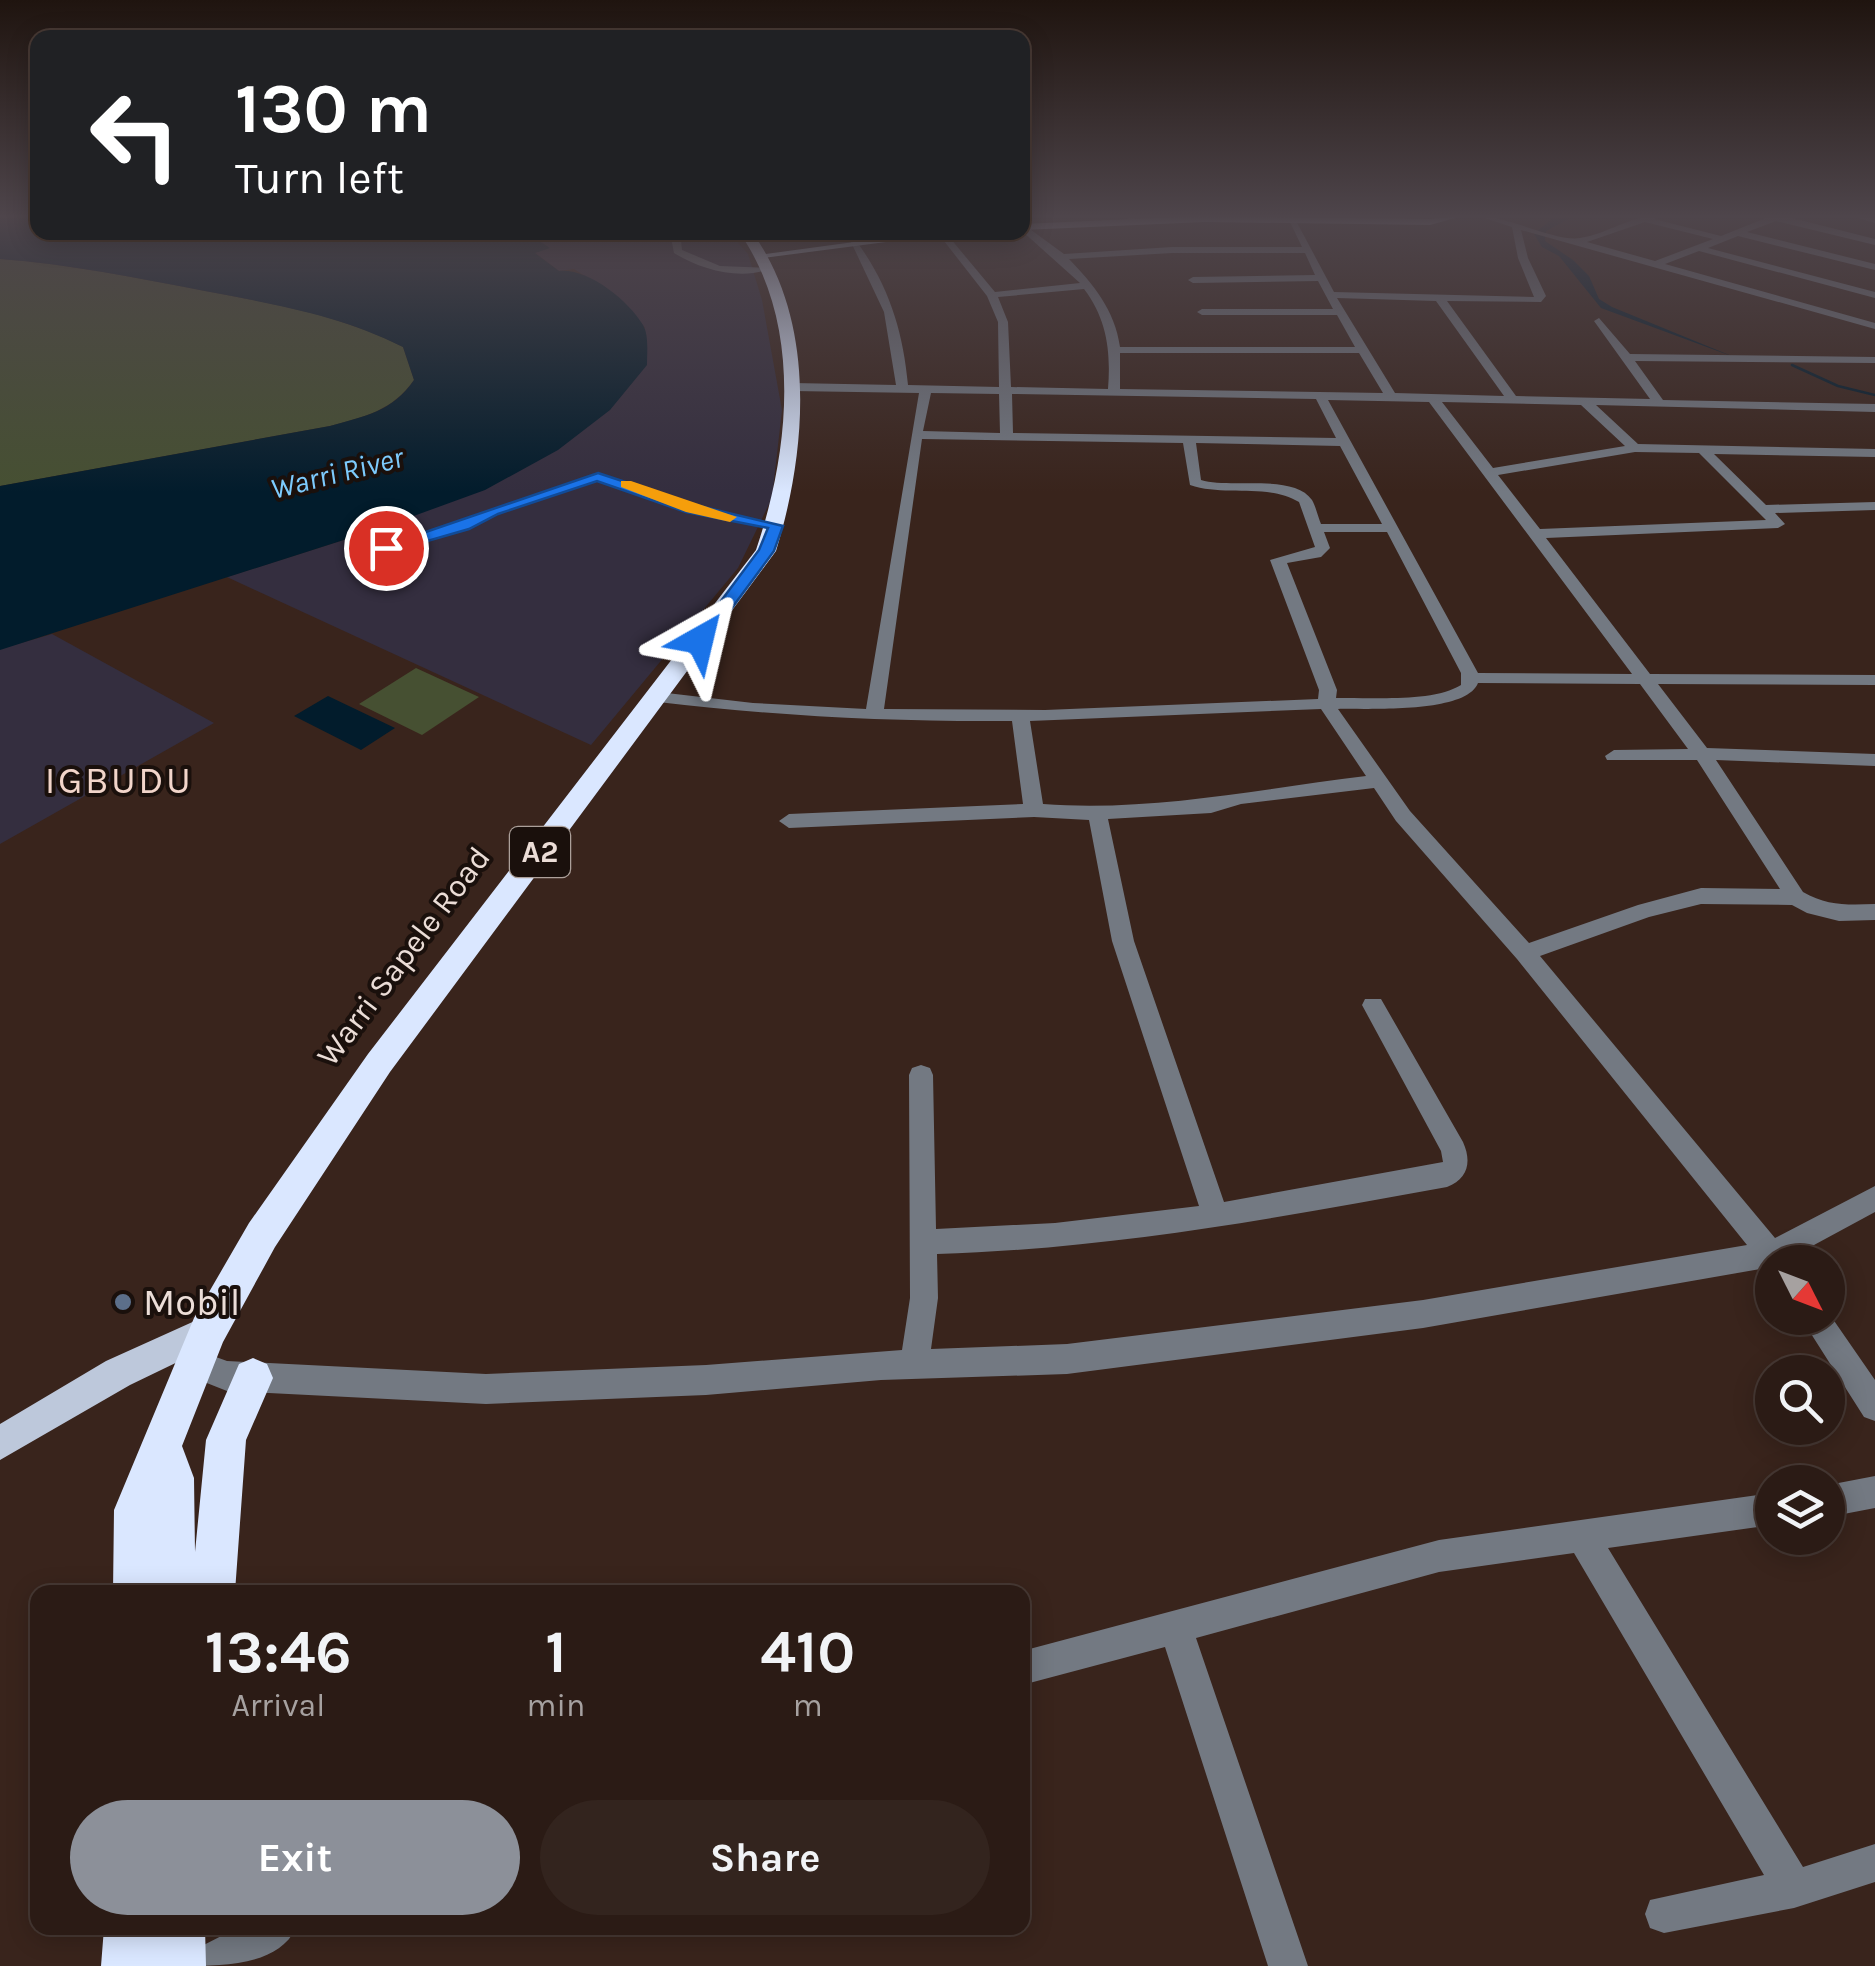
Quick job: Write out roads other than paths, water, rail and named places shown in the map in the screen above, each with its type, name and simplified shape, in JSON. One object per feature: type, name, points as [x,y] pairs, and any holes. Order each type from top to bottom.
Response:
[{"type":"highway","name":"Warri Sapele Road","points":[[135,1585],[136,1510],[208,1331],[262,1235],[380,1063],[766,551],[776,526],[793,387],[780,308]]},
{"type":"highway","points":[[214,1585],[226,1440],[253,1378]]},
{"type":"highway","points":[[161,1446],[174,1478],[174,1585]]},
{"type":"highway","points":[[128,1966],[130,1935]]},
{"type":"highway","points":[[179,1935],[179,1966]]},
{"type":"main road","points":[[0,1444],[118,1374],[208,1331]]},
{"type":"street","points":[[889,308],[899,345],[902,388]]},
{"type":"street","points":[[997,308],[1002,322],[1007,436]]},
{"type":"street","points":[[1099,308],[1119,360],[1114,391]]},
{"type":"street","points":[[1207,325],[1199,308],[1340,312]]},
{"type":"street","points":[[1337,308],[1391,397]]},
{"type":"street","points":[[1446,308],[1513,400]]},
{"type":"street","points":[[1809,308],[1875,326]]},
{"type":"street","points":[[1599,321],[1659,403]]},
{"type":"street","points":[[1116,350],[1215,344],[1362,350]]},
{"type":"street","points":[[1627,357],[1875,360]]},
{"type":"street","points":[[793,387],[1875,408]]},
{"type":"street","points":[[874,714],[926,388]]},
{"type":"street","points":[[658,697],[764,711],[874,714],[1326,704],[1455,696],[1469,687],[1470,678],[1456,642],[1388,528],[1320,396]]},
{"type":"street","points":[[1433,398],[1701,753],[1796,897],[1814,908],[1839,913],[1875,912]]},
{"type":"street","points":[[1584,401],[1636,448]]},
{"type":"street","points":[[916,435],[1343,442]]},
{"type":"street","points":[[1190,439],[1195,482],[1213,487],[1289,491],[1305,500],[1323,548],[1316,554],[1278,560],[1328,690],[1326,704],[1403,816],[1524,953],[1764,1245]]},
{"type":"street","points":[[1487,473],[1636,448],[1875,453]]},
{"type":"street","points":[[1534,534],[1778,524],[1701,448]]},
{"type":"street","points":[[386,548],[464,526],[492,511],[598,477],[692,509],[776,526]]},
{"type":"street","points":[[1762,509],[1875,506]]},
{"type":"street","points":[[1316,528],[1388,528]]},
{"type":"street","points":[[1470,678],[1875,680]]},
{"type":"street","points":[[1020,713],[1034,810]]},
{"type":"street","points":[[1614,756],[1701,753],[1875,760]]},
{"type":"street","points":[[789,822],[1034,810],[1098,813],[1212,807],[1240,798],[1380,782]]},
{"type":"street","points":[[1098,813],[1122,941],[1216,1218]]},
{"type":"street","points":[[1524,953],[1645,910],[1701,896],[1796,897]]},
{"type":"street","points":[[922,1242],[998,1241],[1216,1218],[1447,1175],[1456,1166],[1454,1150],[1373,1005]]},
{"type":"street","points":[[914,1366],[924,1298],[921,1075]]},
{"type":"street","points":[[1797,1245],[1875,1198]]},
{"type":"street","points":[[194,1364],[227,1376],[486,1388],[1067,1359],[1423,1314],[1755,1261]]},
{"type":"street","points":[[1827,1335],[1875,1406]]},
{"type":"street","points":[[1845,1498],[1875,1492]]},
{"type":"street","points":[[1030,1666],[1439,1556],[1755,1511]]},
{"type":"street","points":[[1581,1534],[1794,1889]]},
{"type":"street","points":[[1176,1629],[1288,1966]]},
{"type":"street","points":[[1664,1914],[1794,1889],[1875,1863]]},
{"type":"street","points":[[204,1966],[263,1935]]},
{"type":"water","name":"Warri River","points":[[287,308],[630,308],[645,329],[647,365],[610,410],[558,450],[485,490],[378,529],[0,650],[0,486],[330,426],[387,406],[414,380],[403,347]]},
{"type":"water","points":[[1601,308],[1614,308],[1734,357]]},
{"type":"water","points":[[328,696],[395,728],[361,750],[294,716]]},
{"type":"waterway","points":[[1792,365],[1838,386],[1875,395]]},
{"type":"place","name":"Mobil","points":[[123,1302]]},
{"type":"district","name":"IGBUDU","points":[[119,780]]}]
